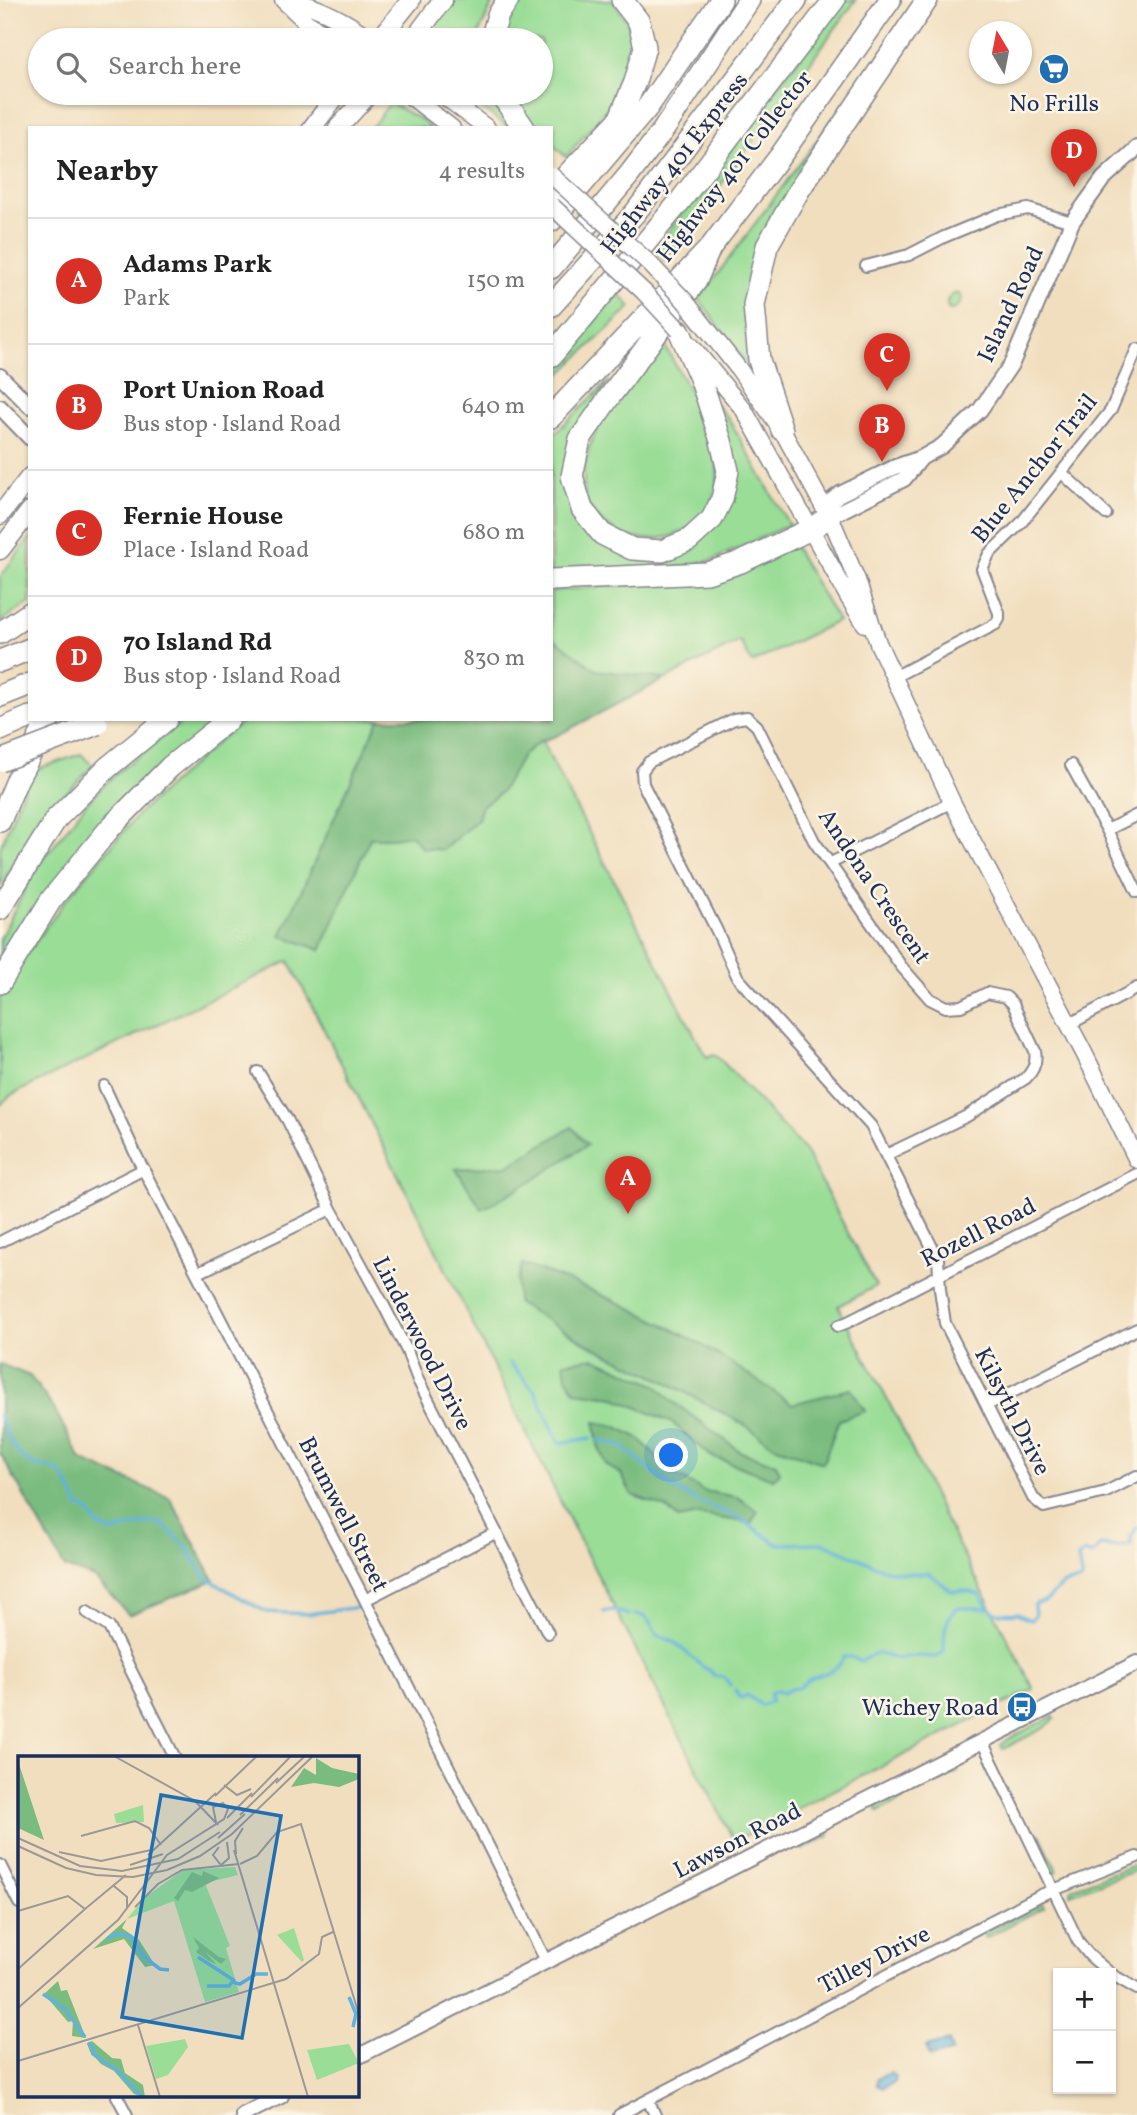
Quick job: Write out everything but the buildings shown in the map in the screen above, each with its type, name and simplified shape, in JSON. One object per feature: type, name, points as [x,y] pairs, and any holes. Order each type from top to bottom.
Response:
[{"type":"highway","points":[[494,28],[498,15],[508,0]]},
{"type":"highway","points":[[553,190],[619,121],[635,82],[645,47],[639,22],[622,0]]},
{"type":"highway","points":[[553,220],[646,108],[721,0]]},
{"type":"highway","points":[[553,266],[664,129],[749,0]]},
{"type":"highway","name":"Highway 401 Express","points":[[553,304],[635,213],[796,0]]},
{"type":"highway","name":"Highway 401 Express","points":[[553,354],[681,200],[834,0]]},
{"type":"highway","name":"Highway 401 Collector","points":[[553,415],[710,248],[781,155],[890,0]]},
{"type":"highway","points":[[782,430],[760,360],[754,304],[767,246],[799,190],[928,0]]},
{"type":"highway","points":[[508,105],[522,126]]},
{"type":"highway","points":[[679,331],[716,421],[728,471],[722,499],[712,519],[689,540],[662,551],[632,549],[602,534],[582,509],[572,476],[580,439],[696,281],[710,248]]},
{"type":"highway","points":[[553,580],[706,573],[741,562],[811,529],[830,517]]},
{"type":"highway","points":[[0,633],[28,614]]},
{"type":"highway","points":[[0,661],[28,650]]},
{"type":"highway","points":[[0,730],[28,719]]},
{"type":"highway","points":[[0,821],[17,780],[48,721]]},
{"type":"highway","points":[[0,909],[56,819],[107,768],[165,721]]},
{"type":"highway","points":[[0,983],[51,900],[110,828],[170,767],[227,721]]},
{"type":"highway","points":[[0,761],[103,722]]},
{"type":"main road","points":[[283,0],[316,28]]},
{"type":"main road","points":[[292,0],[316,7],[354,28]]},
{"type":"main road","points":[[389,28],[411,0]]},
{"type":"main road","points":[[422,28],[443,0]]},
{"type":"main road","points":[[313,126],[329,105]]},
{"type":"main road","points":[[340,126],[359,105]]},
{"type":"main road","points":[[422,105],[449,126]]},
{"type":"main road","points":[[456,105],[484,126]]},
{"type":"main road","points":[[553,177],[649,263],[685,301],[782,430],[830,517],[857,580],[878,643],[952,802],[1137,1160]]},
{"type":"main road","points":[[553,207],[644,292],[744,410],[850,600],[878,643]]},
{"type":"main road","points":[[0,515],[28,480]]},
{"type":"main road","points":[[0,550],[28,514]]},
{"type":"street","name":"Island Road","points":[[830,517],[904,479],[921,458],[942,446],[980,410],[1012,363],[1072,222],[1103,179],[1137,148]]},
{"type":"street","name":"Island Road","points":[[866,266],[909,255],[997,215],[1028,209],[1072,222]]},
{"type":"street","name":"Blue Anchor Trail","points":[[894,677],[996,624],[999,612],[982,569],[989,554],[1021,523],[1111,410],[1137,349]]},
{"type":"street","points":[[0,376],[28,403]]},
{"type":"street","points":[[0,407],[28,436]]},
{"type":"street","points":[[1062,473],[1107,514]]},
{"type":"street","name":"Andona Crescent","points":[[887,1155],[967,1116],[1026,1077],[1032,1072],[1035,1051],[1013,1004],[1006,997],[987,993],[961,1006],[946,1007],[930,999],[901,966],[814,841],[757,726],[747,717],[734,719],[649,762],[642,771],[643,784],[718,931],[738,978],[868,1121],[938,1259],[940,1274]]},
{"type":"street","points":[[1071,765],[1137,892]]},
{"type":"street","points":[[831,863],[952,802]]},
{"type":"street","points":[[1107,830],[1137,815]]},
{"type":"street","points":[[1068,1025],[1137,988]]},
{"type":"street","name":"Linderwood Drive","points":[[258,1072],[288,1121],[331,1209],[407,1351],[418,1380],[548,1633]]},
{"type":"street","name":"Brumwell Street","points":[[104,1086],[144,1170],[365,1600],[546,1961]]},
{"type":"street","points":[[0,1242],[144,1170]]},
{"type":"street","name":"Rozell Road","points":[[838,1326],[1137,1174]]},
{"type":"street","points":[[198,1273],[331,1209]]},
{"type":"street","name":"Kilsyth Drive","points":[[940,1274],[945,1323],[1034,1497],[1044,1507],[1106,1492],[1137,1476]]},
{"type":"street","points":[[987,1405],[1137,1329]]},
{"type":"street","points":[[365,1600],[495,1533]]},
{"type":"street","points":[[86,1612],[109,1627],[174,1756]]},
{"type":"street","name":"Lawson Road","points":[[359,2056],[1137,1663]]},
{"type":"street","points":[[982,1741],[1078,1941],[1103,1968]]},
{"type":"street","name":"Tilley Drive","points":[[619,2115],[1052,1890],[1137,1857]]},
{"type":"street","points":[[0,1865],[18,1901]]},
{"type":"street","points":[[1116,1977],[1137,1989]]},
{"type":"street","points":[[118,2098],[127,2115]]},
{"type":"street","points":[[243,2115],[277,2098]]},
{"type":"street","points":[[648,2100],[655,2115]]},
{"type":"green space","points":[[452,0],[494,0],[481,28],[430,28]]},
{"type":"green space","points":[[519,0],[612,0],[628,23],[633,42],[625,78],[615,96],[566,157],[553,145],[553,126],[533,126],[517,105],[553,105],[553,28],[502,28],[514,3]]},
{"type":"green space","points":[[843,0],[856,0],[665,261],[655,249]]},
{"type":"green space","points":[[882,53],[798,179],[747,307],[750,368],[699,299]]},
{"type":"green space","points":[[388,105],[394,105],[429,126],[373,126]]},
{"type":"green space","points":[[477,105],[501,105],[514,123],[507,126]]},
{"type":"green space","points":[[618,293],[631,307],[553,381],[553,369]]},
{"type":"green space","points":[[958,293],[962,298],[960,303],[949,310],[948,299]]},
{"type":"green space","points":[[665,346],[699,408],[703,408],[715,454],[717,482],[712,502],[701,518],[686,530],[668,537],[648,539],[628,536],[610,528],[595,514],[585,499],[585,466],[598,428],[610,408],[637,373]]},
{"type":"green space","points":[[609,381],[584,420],[573,505],[663,558],[721,520],[717,405],[730,421],[789,525],[713,560],[679,567],[553,574],[553,435]]},
{"type":"green space","points":[[28,541],[28,604],[0,622],[0,577]]},
{"type":"green space","points":[[794,546],[838,621],[752,663],[740,641],[542,742],[703,1051],[707,1057],[714,1054],[722,1061],[805,1151],[876,1286],[838,1306],[899,1422],[941,1512],[1034,1689],[734,1841],[289,961],[9,1096],[0,1106],[0,995],[7,981],[64,902],[140,812],[223,737],[244,721],[553,721],[553,591],[648,583]]},
{"type":"green space","points":[[553,638],[596,670],[665,679],[556,736],[540,741],[523,755],[501,792],[482,806],[478,819],[443,850],[422,848],[411,835],[370,838],[321,950],[281,936],[378,721],[553,721]]},
{"type":"green space","points":[[183,721],[214,721],[49,890],[0,960],[0,939],[33,873],[88,801],[119,771]]},
{"type":"green space","points":[[81,754],[93,766],[47,813],[0,885],[0,848],[31,771]]},
{"type":"green space","points":[[572,1127],[587,1145],[482,1209],[456,1169],[507,1166]]},
{"type":"green space","points":[[522,1264],[639,1312],[718,1355],[792,1404],[851,1389],[865,1411],[839,1420],[823,1463],[774,1446],[745,1425],[668,1383],[595,1348],[517,1303],[517,1283]]},
{"type":"green space","points":[[595,1358],[656,1385],[672,1401],[741,1452],[776,1464],[780,1473],[773,1479],[711,1456],[671,1422],[613,1397],[576,1392],[566,1377],[564,1362]]},
{"type":"green space","points":[[0,1364],[30,1376],[55,1410],[81,1460],[170,1498],[214,1580],[129,1615],[95,1578],[65,1568],[0,1453]]},
{"type":"green space","points":[[595,1422],[615,1426],[639,1438],[670,1472],[704,1491],[737,1497],[758,1511],[751,1523],[700,1515],[678,1519],[667,1508],[632,1495],[621,1474],[606,1465],[598,1445]]},
{"type":"green space","points":[[1053,1716],[1055,1719],[1044,1728],[1003,1749],[1001,1745],[1010,1738]]},
{"type":"green space","points":[[953,1767],[959,1772],[952,1775],[951,1773],[951,1776],[933,1785],[930,1778]]},
{"type":"green space","points":[[900,1793],[903,1799],[878,1812],[875,1805]]},
{"type":"green space","points":[[827,1831],[829,1836],[802,1850],[799,1844]]},
{"type":"green space","points":[[1040,1834],[1057,1871],[1053,1873],[1035,1836]]},
{"type":"green space","points":[[1137,1864],[1137,1870],[1070,1894],[1075,1887]]},
{"type":"green space","points":[[1042,1903],[1044,1907],[985,1938],[983,1934]]},
{"type":"water","points":[[949,2041],[952,2052],[929,2057],[926,2047]]},
{"type":"water","points":[[890,2073],[896,2077],[895,2082],[883,2088],[877,2085],[877,2079]]},
{"type":"waterway","points":[[510,1363],[535,1391],[559,1443],[591,1438]]},
{"type":"waterway","points":[[0,1416],[17,1451],[35,1465],[57,1470],[79,1507],[86,1509],[99,1526],[111,1532],[151,1522],[162,1524],[185,1545],[206,1578],[266,1612],[308,1614],[359,1607]]},
{"type":"waterway","points":[[599,1440],[620,1445],[670,1486],[695,1500],[740,1518],[777,1544],[824,1543],[883,1569],[902,1573],[928,1573],[952,1591],[979,1594],[995,1612],[1018,1613],[1032,1620],[1036,1603],[1050,1598],[1064,1584],[1082,1580],[1078,1558],[1085,1552],[1092,1555],[1101,1545],[1131,1545],[1131,1536],[1137,1527]]},
{"type":"waterway","points":[[735,1690],[739,1697],[747,1695],[761,1705],[772,1701],[771,1693],[783,1693],[798,1688],[813,1677],[832,1670],[844,1657],[861,1661],[876,1653],[897,1659],[912,1656],[937,1657],[944,1651],[947,1623],[956,1608],[988,1608]]},
{"type":"waterway","points":[[604,1612],[613,1610],[629,1615]]},
{"type":"waterway","points":[[635,1615],[646,1618],[657,1635],[673,1641],[713,1673],[713,1676],[724,1677],[730,1685]]},
{"type":"place","name":"No Frills","points":[[1054,69]]},
{"type":"place","name":"70 Island Rd","points":[[1074,187]]},
{"type":"place","name":"Fernie House","points":[[887,391]]},
{"type":"place","name":"Port Union Road","points":[[882,462]]},
{"type":"place","name":"Adams Park","points":[[628,1214]]},
{"type":"place","name":"Wichey Road","points":[[1022,1707]]}]
